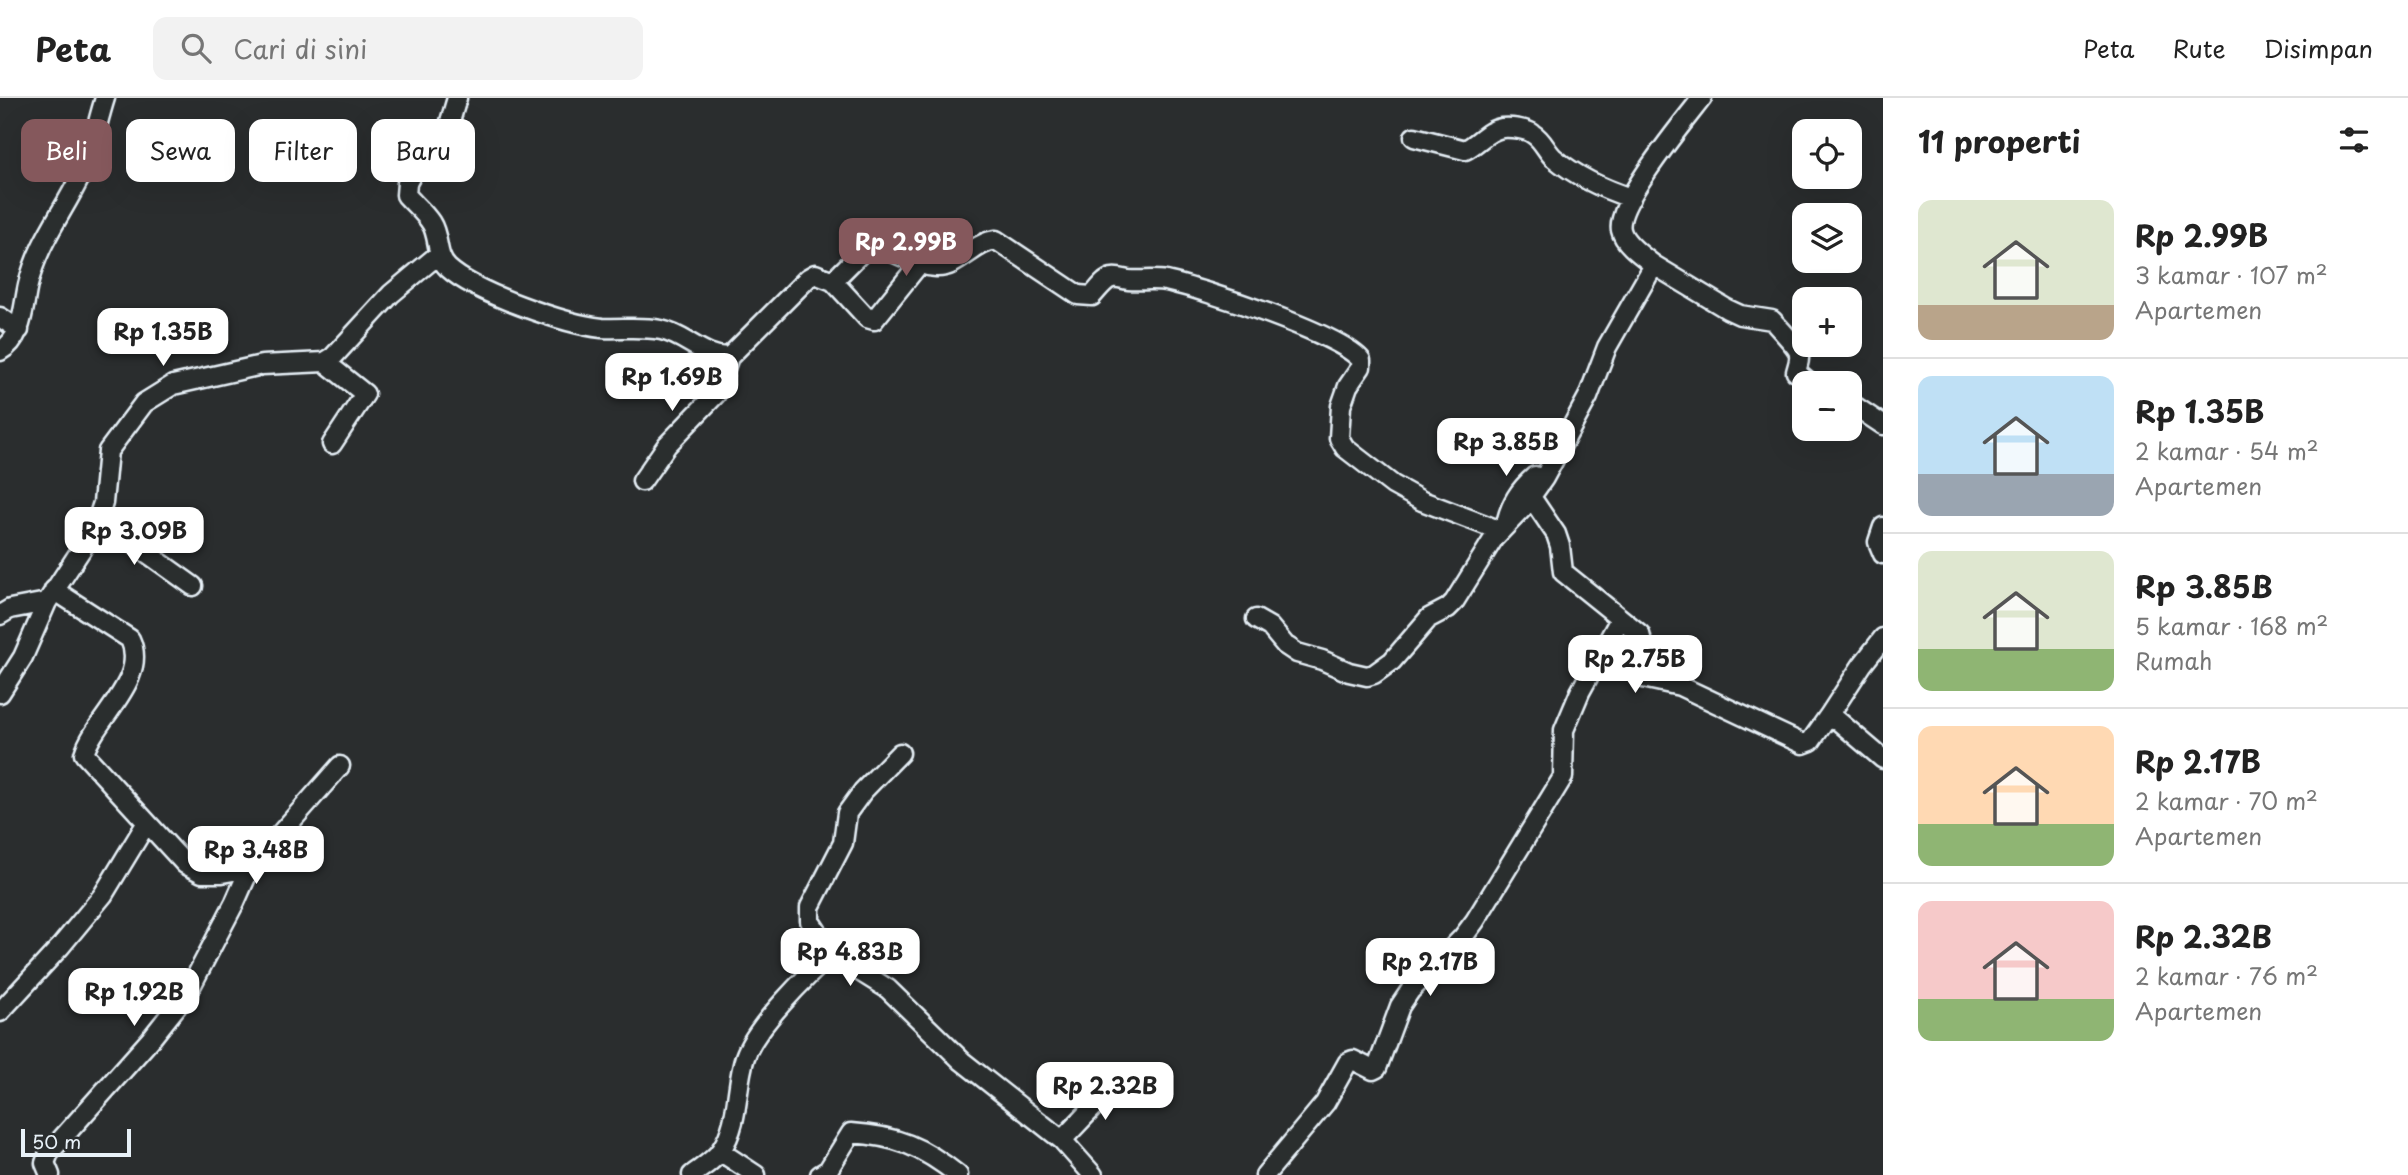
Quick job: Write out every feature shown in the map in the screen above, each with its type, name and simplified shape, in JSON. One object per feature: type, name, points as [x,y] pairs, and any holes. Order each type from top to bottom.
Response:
[{"type":"street","points":[[0,351],[7,348],[19,330],[32,268],[45,237],[82,174],[105,98]]},
{"type":"street","points":[[457,98],[441,152],[414,170],[406,190],[406,195],[431,223],[439,254],[447,267],[485,292],[565,320],[602,328],[637,326],[664,330],[709,355],[729,357]]},
{"type":"street","points":[[1702,98],[1665,145],[1631,198],[1621,230],[1637,251],[1654,265],[1727,309],[1740,315],[1772,320],[1779,331],[1797,346],[1800,354],[1796,371]]},
{"type":"street","points":[[1415,137],[1465,150],[1473,147],[1489,132],[1503,128],[1531,132],[1542,141],[1552,157],[1600,188],[1631,198]]},
{"type":"street","points":[[833,281],[867,247],[884,249],[920,263],[939,267],[950,264],[985,242],[996,240],[1078,295],[1092,296],[1110,278],[1115,277],[1162,280],[1185,285],[1254,309],[1332,340],[1361,360],[1361,367],[1348,386],[1341,406],[1339,438],[1345,448],[1393,485],[1422,501],[1503,529]]},
{"type":"street","points":[[0,693],[23,657],[50,596],[94,530],[103,503],[108,451],[144,402],[173,385],[262,365],[325,362],[333,357],[391,294],[439,254]]},
{"type":"street","points":[[642,481],[667,445],[716,394],[729,357],[808,278],[815,274],[833,281],[867,318],[874,320],[920,263]]},
{"type":"street","points":[[1256,619],[1270,627],[1285,645],[1297,653],[1322,660],[1349,673],[1367,676],[1392,661],[1429,618],[1454,602],[1494,538],[1531,497],[1556,458],[1588,397],[1607,347],[1654,265]]},
{"type":"street","points":[[0,317],[19,330]]},
{"type":"street","points":[[325,362],[365,394],[331,444]]},
{"type":"street","points":[[1862,411],[1883,425]]},
{"type":"street","points":[[1503,529],[1517,495],[1556,458]]},
{"type":"street","points":[[1531,497],[1556,534],[1560,545],[1562,570],[1640,635],[1631,668],[1643,678],[1680,686],[1803,744],[1811,741],[1883,638]]},
{"type":"street","points":[[98,518],[193,586]]},
{"type":"street","points":[[1883,527],[1878,542],[1883,554]]},
{"type":"street","points":[[0,615],[50,596],[130,639],[136,652],[134,671],[84,754],[146,824],[186,864],[202,873],[222,873],[250,867]]},
{"type":"street","points":[[1265,1175],[1325,1103],[1348,1062],[1353,1060],[1373,1070],[1377,1068],[1397,1012],[1410,991],[1463,937],[1488,904],[1518,849],[1563,777],[1564,730],[1580,692],[1620,619]]},
{"type":"street","points":[[1830,714],[1883,759]]},
{"type":"street","points":[[900,753],[863,791],[849,810],[844,843],[810,907],[810,920],[832,954],[888,989],[962,1061],[1062,1140],[1093,1175]]},
{"type":"street","points":[[50,1175],[45,1163],[49,1153],[150,1040],[188,992],[235,902],[250,867],[340,765]]},
{"type":"street","points":[[0,1012],[103,895],[146,824]]},
{"type":"street","points":[[692,1175],[721,1152],[734,1120],[739,1080],[746,1054],[756,1036],[808,974],[832,954]]},
{"type":"street","points":[[1062,1140],[1121,1077]]},
{"type":"street","points":[[820,1175],[828,1170],[851,1133],[868,1134],[914,1145],[934,1156],[958,1175]]},
{"type":"street","points":[[721,1152],[756,1175]]}]
